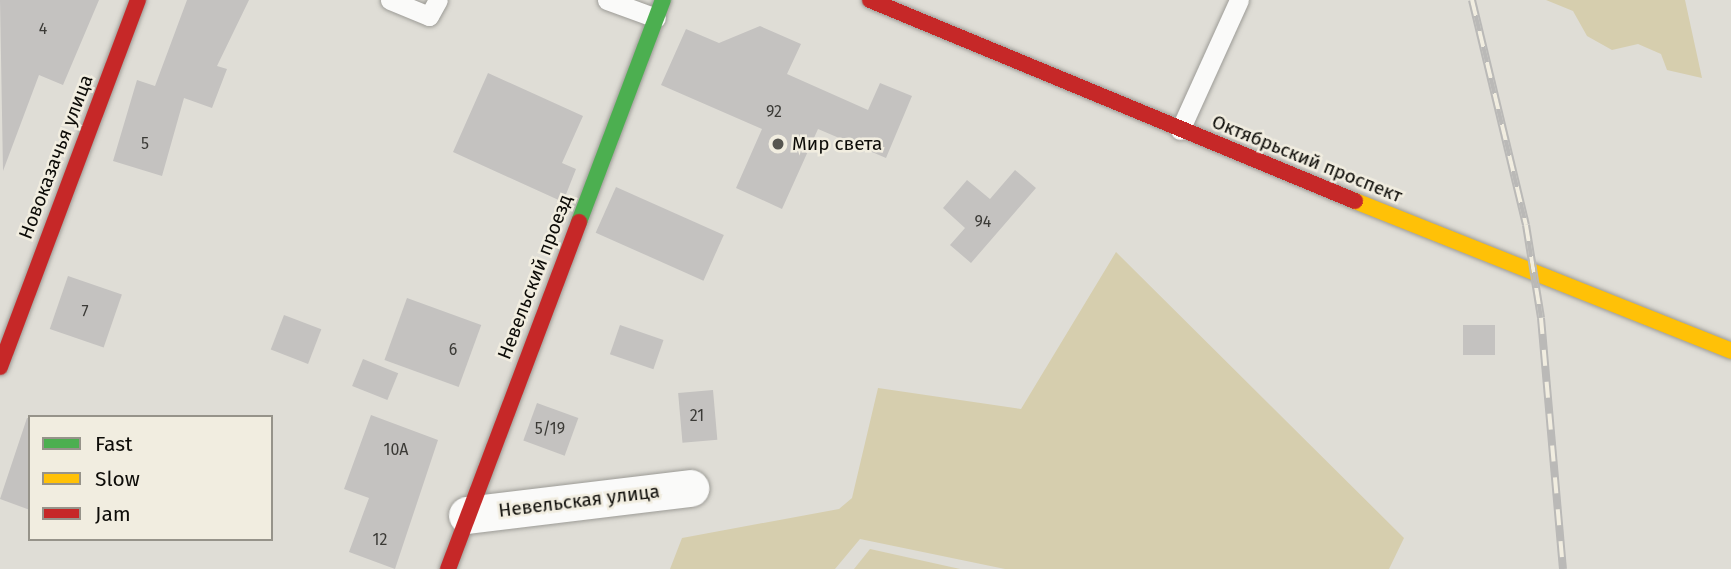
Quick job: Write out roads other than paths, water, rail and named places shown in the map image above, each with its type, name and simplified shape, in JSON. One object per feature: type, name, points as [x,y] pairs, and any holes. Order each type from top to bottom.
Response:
[{"type":"street","name":"Новоказачья улица","points":[[0,367],[138,0]]},
{"type":"street","name":"Октябрьский проспект","points":[[870,0],[1180,130],[1731,351]]},
{"type":"street","name":"Невельский проезд","points":[[448,569],[660,9]]},
{"type":"street","name":"Невельская улица","points":[[467,515],[690,488]]},
{"type":"lane","points":[[390,0],[429,16],[438,0]]},
{"type":"lane","points":[[607,0],[660,9]]},
{"type":"lane","points":[[1180,130],[1239,0]]},
{"type":"railway","points":[[1472,0],[1526,225],[1541,318],[1563,569]]},
{"type":"place","name":"Мир света","points":[[778,144]]}]
